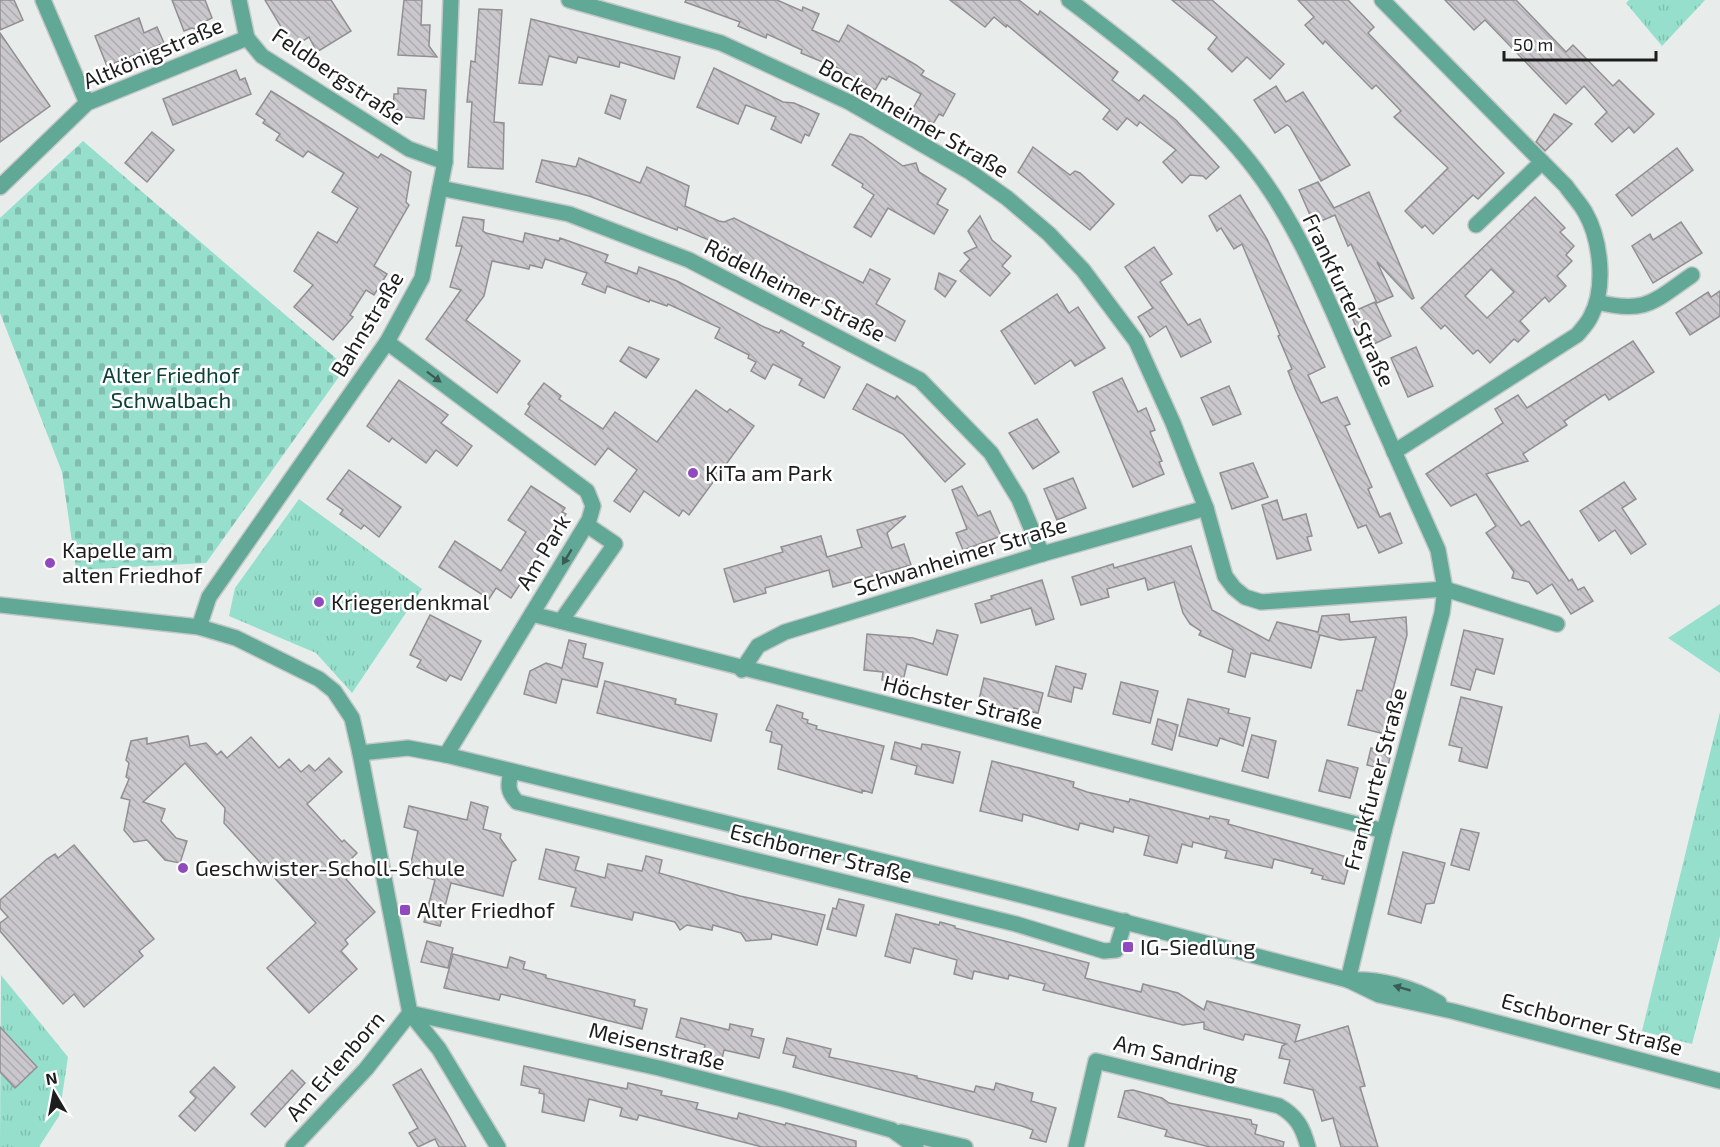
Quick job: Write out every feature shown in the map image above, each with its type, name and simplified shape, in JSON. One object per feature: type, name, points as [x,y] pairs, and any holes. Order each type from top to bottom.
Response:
[{"type":"street","points":[[43,0],[87,103]]},
{"type":"street","name":"Feldbergstraße","points":[[239,0],[247,38],[262,56],[409,149],[444,162]]},
{"type":"street","name":"Bahnstraße","points":[[199,627],[209,597],[387,342],[422,278],[441,188],[444,162],[451,0]]},
{"type":"street","name":"Bockenheimer Straße","points":[[569,0],[720,43],[849,102],[970,172],[1049,234],[1083,270],[1136,341],[1173,423],[1206,508],[1225,576],[1245,597],[1261,602],[1444,589]]},
{"type":"street","name":"Frankfurter Straße","points":[[1069,0],[1158,68],[1204,110],[1249,161],[1281,208],[1318,277],[1438,550],[1444,589],[1442,613],[1384,831],[1348,980]]},
{"type":"street","points":[[1382,0],[1542,162],[1579,204],[1593,229],[1598,254],[1597,302],[1591,318],[1577,335],[1394,452]]},
{"type":"street","name":"Altkönigstraße","points":[[0,187],[87,103],[247,38]]},
{"type":"street","points":[[1476,225],[1542,162]]},
{"type":"street","name":"Rödelheimer Straße","points":[[441,188],[569,214],[689,260],[920,380],[991,453],[1019,499],[1042,554]]},
{"type":"street","points":[[1597,302],[1634,308],[1648,305],[1692,275]]},
{"type":"street","name":"Am Park","points":[[387,342],[587,491],[593,506],[587,525],[446,755]]},
{"type":"street","name":"Schwanheimer Straße","points":[[742,670],[758,646],[785,632],[1042,554],[1206,508]]},
{"type":"street","points":[[561,621],[615,544],[587,525]]},
{"type":"street","points":[[1444,589],[1557,624]]},
{"type":"street","points":[[0,605],[199,627],[236,638],[319,679],[334,691],[352,718],[410,1013],[439,1049],[498,1147]]},
{"type":"street","name":"Höchster Straße","points":[[532,614],[742,670],[1384,831]]},
{"type":"street","name":"Eschborner Straße","points":[[360,753],[408,748],[446,755],[1125,921],[1348,980],[1379,995],[1452,1011],[1720,1081]]},
{"type":"street","name":"Eschborner Straße","points":[[511,772],[508,786],[510,794],[517,802],[1016,924],[1104,951],[1116,950],[1125,921]]},
{"type":"street","name":"Meisenstraße","points":[[410,1013],[659,1068],[964,1147]]},
{"type":"street","name":"Am Erlenborn","points":[[294,1147],[366,1069],[410,1013]]},
{"type":"street","name":"Am Sandring","points":[[1076,1147],[1096,1061],[1279,1106],[1291,1113],[1300,1124],[1308,1147]]},
{"type":"street","name":"Meisenstraße","points":[[892,1130],[916,1147]]},
{"type":"green space","points":[[1629,0],[1705,0],[1662,46],[1626,3]]},
{"type":"green space","name":"Alter Friedhof Schwalbach","points":[[83,141],[346,367],[206,563],[76,570],[62,472],[0,313],[0,218]]},
{"type":"green space","points":[[299,499],[422,589],[352,693],[316,653],[229,616],[235,588]]},
{"type":"green space","points":[[1720,604],[1720,673],[1668,638]]},
{"type":"green space","points":[[1720,712],[1720,936],[1692,1044],[1642,1031]]},
{"type":"green space","points":[[1,975],[68,1057],[59,1116],[39,1147],[0,1147]]},
{"type":"building","points":[[0,0],[14,0],[23,20],[0,30]]},
{"type":"building","points":[[172,0],[205,0],[212,18],[206,21],[202,31],[192,28],[184,31]]},
{"type":"building","points":[[265,0],[331,0],[351,31],[317,52],[309,37],[293,47]]},
{"type":"building","points":[[404,0],[422,0],[421,25],[430,25],[429,46],[437,57],[398,55]]},
{"type":"building","points":[[686,0],[777,0],[802,11],[803,7],[819,14],[812,30],[839,42],[848,25],[916,65],[924,71],[921,75],[955,94],[943,116],[939,114],[933,124],[911,112],[921,94],[889,76],[886,80],[882,78],[875,90],[826,61],[825,63],[801,53],[802,50],[767,34],[766,38],[738,26],[740,22],[685,2]]},
{"type":"building","points":[[950,0],[1019,0],[1038,15],[1040,11],[1118,72],[1112,80],[1139,101],[1144,95],[1176,120],[1219,167],[1206,179],[1203,176],[1190,175],[1182,183],[1163,162],[1176,150],[1140,122],[1137,126],[1127,118],[1117,130],[1103,119],[1110,110],[1007,25],[1006,27],[994,17],[985,27]]},
{"type":"building","points":[[1172,0],[1212,0],[1284,64],[1270,79],[1247,57],[1232,72],[1208,49],[1217,37]]},
{"type":"building","points":[[1298,0],[1348,0],[1374,27],[1368,33],[1504,173],[1478,199],[1473,195],[1433,234],[1425,225],[1422,228],[1405,211],[1448,168],[1394,117],[1401,111],[1376,85],[1372,89],[1325,41],[1323,44],[1305,25],[1314,17]]},
{"type":"building","points":[[1445,0],[1516,0],[1566,52],[1573,45],[1613,86],[1619,80],[1654,114],[1634,133],[1629,127],[1612,142],[1595,124],[1607,112],[1584,86],[1566,104],[1485,20],[1474,30]]},
{"type":"building","points":[[479,9],[502,10],[494,122],[504,123],[503,169],[468,167],[472,102],[467,102],[471,61],[475,62]]},
{"type":"building","points":[[139,18],[144,33],[157,27],[164,43],[107,66],[95,36]]},
{"type":"building","points":[[531,19],[680,57],[674,79],[620,62],[619,67],[578,57],[576,63],[549,56],[542,85],[519,83]]},
{"type":"building","points":[[0,33],[50,106],[0,142]]},
{"type":"building","points":[[714,68],[783,102],[794,103],[819,114],[809,136],[805,134],[801,143],[771,129],[776,117],[746,105],[738,124],[697,107]]},
{"type":"building","points":[[236,70],[240,80],[245,78],[251,94],[173,125],[163,99]]},
{"type":"building","points":[[1276,86],[1286,102],[1303,92],[1350,165],[1321,181],[1290,127],[1287,125],[1275,133],[1254,100]]},
{"type":"building","points":[[398,88],[426,90],[424,119],[396,116],[397,110],[393,110],[394,94],[398,94]]},
{"type":"building","points":[[271,91],[378,158],[381,154],[411,172],[406,202],[409,205],[374,266],[387,274],[374,295],[366,290],[350,315],[353,317],[333,340],[294,307],[313,285],[294,271],[318,232],[337,243],[358,208],[332,192],[344,173],[308,151],[303,157],[276,140],[280,134],[263,123],[265,120],[256,114]]},
{"type":"building","points":[[611,95],[626,100],[620,119],[605,113]]},
{"type":"building","points":[[1554,114],[1572,124],[1545,151],[1536,142]]},
{"type":"building","points":[[152,132],[174,150],[147,182],[125,163]]},
{"type":"building","points":[[850,134],[862,137],[903,166],[916,163],[919,172],[946,189],[937,204],[948,210],[934,234],[888,208],[871,237],[854,227],[874,195],[862,187],[863,184],[832,165]]},
{"type":"building","points":[[1033,147],[1070,175],[1075,171],[1080,173],[1114,204],[1090,230],[1018,172]]},
{"type":"building","points":[[1677,148],[1693,170],[1632,216],[1616,195]]},
{"type":"building","points":[[579,158],[640,183],[647,167],[689,186],[685,206],[719,221],[724,222],[734,218],[863,283],[870,269],[890,279],[876,304],[905,321],[895,341],[707,243],[709,240],[589,196],[536,182],[542,160],[576,167]]},
{"type":"building","points":[[1318,182],[1334,208],[1369,192],[1414,298],[1412,299],[1377,262],[1393,296],[1377,303],[1351,244],[1348,246],[1335,215],[1314,224],[1299,190]]},
{"type":"building","points":[[1240,195],[1267,239],[1325,367],[1308,375],[1321,403],[1337,397],[1350,424],[1345,426],[1372,487],[1368,489],[1380,517],[1390,513],[1402,543],[1379,553],[1366,525],[1358,528],[1295,389],[1288,371],[1292,369],[1278,336],[1280,335],[1242,244],[1234,249],[1221,228],[1217,231],[1209,216]]},
{"type":"building","points":[[1535,197],[1565,228],[1560,232],[1574,246],[1566,255],[1572,261],[1557,276],[1566,286],[1549,302],[1545,297],[1520,321],[1529,331],[1518,342],[1514,339],[1490,363],[1478,350],[1473,354],[1445,325],[1441,329],[1421,308]],"holes":[[[1491,269],[1514,292],[1487,318],[1465,296]]]},
{"type":"building","points":[[980,216],[992,240],[1011,256],[1002,266],[1010,273],[990,296],[960,271],[970,259],[964,253],[977,247],[968,231]]},
{"type":"building","points":[[463,217],[484,220],[483,231],[486,233],[523,242],[525,233],[559,241],[560,238],[608,255],[605,262],[637,274],[639,267],[677,281],[764,327],[779,333],[781,330],[804,343],[802,346],[840,367],[824,398],[799,385],[802,379],[773,364],[765,379],[751,371],[756,362],[748,358],[749,355],[715,338],[720,328],[668,304],[667,306],[650,300],[649,302],[607,286],[605,293],[582,284],[587,273],[545,259],[542,268],[530,265],[529,269],[492,261],[484,296],[466,320],[520,361],[497,393],[426,339],[461,290],[450,287],[462,246],[456,246]]},
{"type":"building","points":[[1681,222],[1702,253],[1653,283],[1632,246],[1650,234],[1653,240]]},
{"type":"building","points":[[1154,247],[1172,274],[1160,282],[1188,325],[1200,319],[1211,342],[1181,357],[1166,326],[1150,337],[1138,317],[1153,308],[1125,267]]},
{"type":"building","points":[[939,273],[956,281],[945,297],[935,289]]},
{"type":"building","points":[[1720,291],[1720,316],[1690,335],[1676,313],[1708,292],[1711,297]]},
{"type":"building","points":[[1057,294],[1069,313],[1078,307],[1105,348],[1075,366],[1071,360],[1035,384],[1001,331]]},
{"type":"building","points":[[1375,302],[1391,336],[1374,344],[1367,327],[1358,331],[1350,313]]},
{"type":"building","points":[[1633,341],[1654,372],[1609,400],[1605,394],[1564,421],[1567,425],[1523,454],[1528,461],[1486,474],[1521,526],[1529,521],[1569,581],[1572,579],[1578,590],[1584,587],[1593,601],[1571,614],[1552,584],[1537,594],[1529,582],[1512,578],[1514,572],[1486,533],[1496,526],[1476,494],[1451,506],[1426,474],[1503,423],[1495,409],[1518,395],[1527,408]]},
{"type":"building","points":[[629,347],[659,359],[646,378],[620,361]]},
{"type":"building","points":[[1416,347],[1433,386],[1408,397],[1391,358]]},
{"type":"building","points":[[1122,378],[1138,412],[1146,408],[1155,430],[1150,432],[1162,461],[1159,462],[1164,474],[1133,487],[1093,392]]},
{"type":"building","points":[[399,380],[448,415],[441,423],[472,446],[457,466],[436,450],[426,463],[392,438],[389,442],[367,426]]},
{"type":"building","points":[[544,383],[561,396],[559,399],[603,429],[615,412],[657,442],[696,390],[727,412],[730,409],[754,426],[689,515],[683,510],[679,516],[644,491],[630,512],[614,501],[637,470],[608,448],[595,465],[525,414],[530,406],[528,404]]},
{"type":"building","points":[[867,384],[895,399],[897,396],[965,464],[945,482],[903,434],[853,409]]},
{"type":"building","points":[[1229,386],[1241,414],[1213,425],[1201,398]]},
{"type":"building","points":[[1037,419],[1059,452],[1033,469],[1009,433]]},
{"type":"building","points":[[1253,463],[1268,497],[1232,509],[1220,473]]},
{"type":"building","points":[[349,470],[401,507],[379,537],[364,525],[361,529],[340,514],[343,510],[327,499]]},
{"type":"building","points":[[1073,478],[1086,508],[1057,520],[1044,489]]},
{"type":"building","points":[[1624,482],[1636,499],[1622,508],[1646,544],[1631,554],[1615,530],[1599,541],[1580,511]]},
{"type":"building","points":[[531,486],[565,508],[562,512],[566,514],[511,598],[496,588],[489,599],[439,567],[455,541],[501,571],[526,532],[508,520]]},
{"type":"building","points":[[962,486],[978,516],[990,511],[1001,536],[963,550],[956,533],[967,529],[952,490]]},
{"type":"building","points":[[1277,500],[1283,520],[1306,514],[1312,536],[1307,537],[1311,550],[1277,559],[1262,505]]},
{"type":"building","points":[[906,516],[887,533],[892,548],[904,544],[911,565],[833,587],[829,570],[765,588],[766,593],[734,602],[724,569],[783,552],[781,547],[821,536],[827,557],[862,547],[857,530]]},
{"type":"building","points":[[1191,546],[1212,610],[1269,641],[1277,622],[1318,632],[1322,616],[1349,614],[1350,622],[1406,617],[1407,635],[1388,709],[1391,710],[1385,734],[1348,725],[1357,690],[1362,691],[1376,637],[1340,640],[1320,635],[1311,668],[1251,653],[1245,677],[1228,672],[1233,650],[1199,635],[1201,631],[1190,624],[1183,613],[1174,582],[1148,590],[1145,578],[1107,589],[1109,597],[1081,605],[1072,577],[1113,564],[1114,568]]},
{"type":"building","points":[[1042,580],[1054,619],[1036,625],[1031,608],[981,623],[975,604],[992,599],[991,596]]},
{"type":"building","points":[[430,615],[481,641],[461,680],[450,675],[446,681],[417,667],[421,660],[410,655]]},
{"type":"building","points":[[937,630],[958,635],[947,675],[907,664],[902,685],[882,680],[883,672],[864,670],[867,634],[913,638],[933,644]]},
{"type":"building","points":[[1464,630],[1503,639],[1494,674],[1476,669],[1470,690],[1451,685]]},
{"type":"building","points":[[569,640],[586,644],[583,658],[603,663],[597,687],[562,679],[556,703],[524,694],[530,671],[546,663],[562,668]]},
{"type":"building","points":[[1056,666],[1086,674],[1082,689],[1074,687],[1071,702],[1048,696]]},
{"type":"building","points":[[984,678],[1043,693],[1038,713],[1014,708],[1013,713],[978,704]]},
{"type":"building","points":[[605,681],[676,699],[675,704],[717,714],[711,741],[597,713]]},
{"type":"building","points":[[1121,682],[1158,691],[1150,723],[1113,714]]},
{"type":"building","points":[[1461,697],[1502,707],[1487,768],[1459,761],[1462,748],[1449,745]]},
{"type":"building","points":[[1188,699],[1229,709],[1228,713],[1250,718],[1243,746],[1220,738],[1217,746],[1179,736]]},
{"type":"building","points":[[777,705],[803,713],[802,718],[808,720],[807,723],[817,726],[816,729],[884,746],[872,793],[862,790],[862,793],[778,769],[782,745],[770,742],[772,732],[766,730]]},
{"type":"building","points":[[1158,719],[1178,725],[1172,750],[1152,744]]},
{"type":"building","points":[[1252,735],[1276,741],[1268,778],[1242,771]]},
{"type":"building","points":[[188,736],[190,746],[206,743],[217,755],[221,751],[227,758],[251,737],[279,768],[289,759],[301,772],[309,765],[315,771],[329,758],[342,772],[307,804],[342,842],[344,840],[357,853],[352,858],[359,867],[346,879],[375,912],[345,940],[348,944],[341,951],[357,969],[309,1013],[267,968],[316,923],[224,823],[225,808],[185,763],[143,802],[165,809],[161,821],[176,838],[187,841],[180,863],[165,860],[147,840],[134,842],[124,830],[130,800],[121,798],[129,779],[126,777],[129,763],[126,760],[131,741],[147,738],[147,744]]},
{"type":"building","points":[[895,742],[921,749],[922,744],[960,752],[953,783],[915,774],[917,766],[891,759]]},
{"type":"building","points":[[1371,748],[1391,753],[1387,770],[1367,765]]},
{"type":"building","points":[[1327,760],[1358,768],[1350,798],[1319,791]]},
{"type":"building","points":[[992,761],[1074,782],[1073,787],[1087,792],[1129,802],[1130,799],[1209,819],[1210,816],[1229,820],[1228,824],[1351,858],[1344,884],[1322,879],[1323,876],[1311,873],[1313,869],[1274,859],[1272,868],[1225,858],[1227,851],[1193,842],[1192,847],[1182,844],[1177,863],[1144,855],[1149,836],[1114,827],[1113,832],[1080,823],[1078,830],[1023,814],[1022,821],[980,811]]},
{"type":"building","points":[[471,802],[488,807],[483,829],[501,834],[500,838],[516,860],[512,862],[503,896],[451,883],[440,926],[424,922],[435,880],[409,872],[418,831],[404,827],[409,806],[467,820]]},
{"type":"building","points":[[1461,829],[1479,833],[1469,870],[1451,865]]},
{"type":"building","points":[[74,845],[154,939],[139,951],[143,956],[84,1007],[74,994],[63,1004],[0,931],[0,923],[8,917],[0,908],[0,900],[47,859],[55,854],[58,858]]},
{"type":"building","points":[[546,849],[579,857],[575,870],[605,878],[608,864],[642,871],[646,856],[662,860],[659,873],[740,896],[825,915],[817,945],[772,934],[771,939],[746,941],[741,933],[713,925],[712,930],[687,925],[680,930],[675,922],[634,912],[632,920],[571,906],[576,888],[539,879]]},
{"type":"building","points":[[1403,852],[1445,863],[1434,903],[1426,904],[1421,923],[1388,914]]},
{"type":"building","points":[[839,899],[864,905],[856,936],[827,929],[833,908],[836,909]]},
{"type":"building","points":[[896,914],[939,925],[940,922],[955,926],[955,928],[1089,963],[1085,978],[1141,992],[1143,984],[1178,993],[1204,1010],[1207,1001],[1300,1025],[1295,1042],[1348,1026],[1365,1086],[1360,1087],[1378,1147],[1341,1147],[1333,1118],[1322,1121],[1313,1090],[1284,1083],[1290,1060],[1279,1058],[1282,1046],[1286,1044],[1245,1034],[1243,1040],[1204,1029],[1204,1022],[1183,1025],[1043,990],[1045,984],[1009,975],[1008,979],[974,971],[972,979],[954,974],[957,960],[914,948],[910,963],[885,956]]},
{"type":"building","points":[[427,941],[453,948],[448,968],[421,962]]},
{"type":"building","points":[[453,954],[507,968],[510,957],[525,962],[523,969],[546,975],[546,978],[635,1000],[634,1006],[647,1009],[642,1029],[501,994],[499,1000],[444,988]]},
{"type":"building","points":[[681,1018],[729,1030],[730,1024],[753,1029],[751,1036],[764,1039],[759,1058],[724,1050],[722,1059],[703,1054],[705,1045],[676,1037]]},
{"type":"building","points":[[0,1027],[37,1067],[15,1088],[0,1072]]},
{"type":"building","points":[[787,1038],[831,1049],[829,1057],[917,1076],[917,1078],[974,1092],[976,1086],[994,1090],[996,1083],[1033,1093],[1031,1101],[1056,1108],[1046,1142],[1030,1138],[1033,1130],[1022,1126],[793,1067],[796,1056],[783,1053]]},
{"type":"building","points":[[524,1066],[627,1089],[628,1083],[662,1091],[661,1095],[698,1103],[696,1109],[737,1119],[739,1113],[785,1125],[786,1123],[856,1141],[856,1147],[762,1147],[639,1115],[637,1120],[620,1116],[622,1108],[589,1099],[584,1121],[542,1112],[544,1094],[539,1093],[540,1089],[521,1085]]},
{"type":"building","points":[[214,1067],[235,1087],[195,1131],[179,1116],[196,1098],[190,1092]]},
{"type":"building","points":[[421,1069],[466,1147],[439,1147],[435,1139],[418,1147],[409,1133],[418,1128],[393,1085]]},
{"type":"building","points":[[292,1070],[305,1083],[265,1127],[251,1114]]},
{"type":"building","points":[[1133,1090],[1162,1098],[1169,1103],[1251,1120],[1252,1124],[1257,1125],[1255,1134],[1284,1142],[1283,1147],[1210,1147],[1165,1136],[1167,1130],[1118,1117],[1125,1091]]},
{"type":"place","name":"KiTa am Park","points":[[693,473]]},
{"type":"place","name":"Kapelle am alten Friedhof","points":[[50,563]]},
{"type":"place","name":"Kriegerdenkmal","points":[[319,602]]},
{"type":"place","name":"Geschwister-Scholl-Schule","points":[[183,868]]},
{"type":"place","name":"Alter Friedhof","points":[[405,910]]},
{"type":"place","name":"IG-Siedlung","points":[[1128,947]]}]
